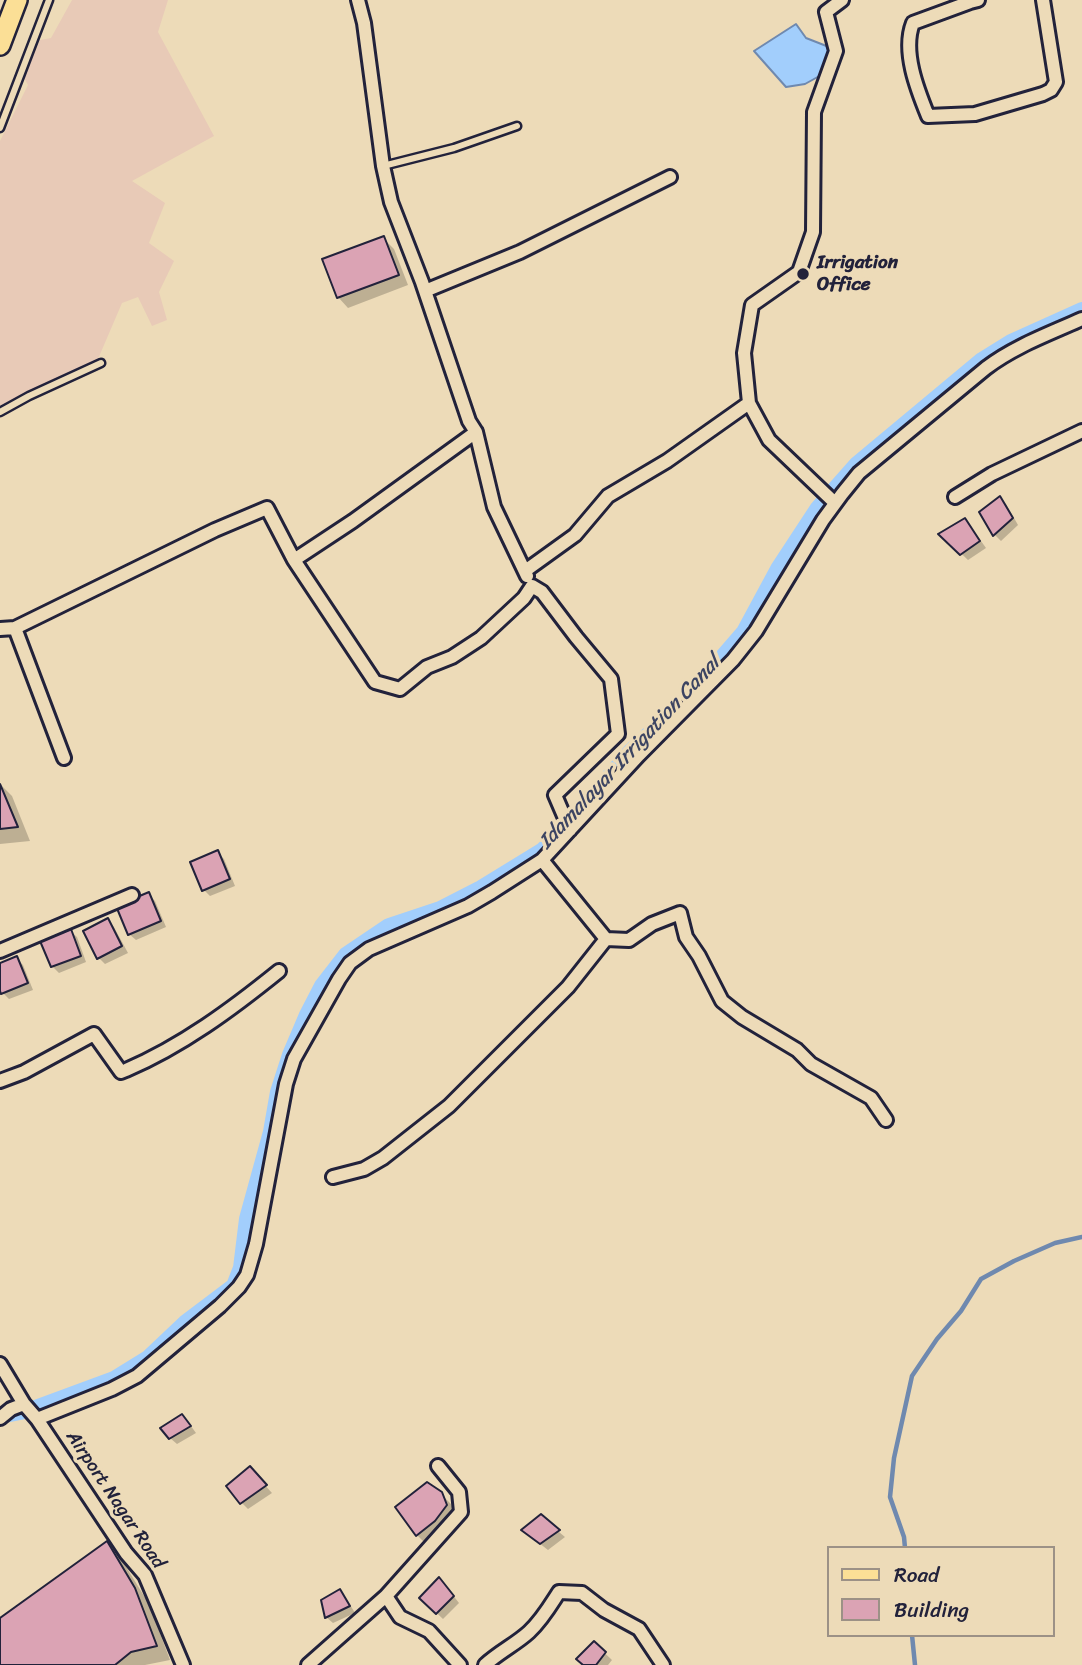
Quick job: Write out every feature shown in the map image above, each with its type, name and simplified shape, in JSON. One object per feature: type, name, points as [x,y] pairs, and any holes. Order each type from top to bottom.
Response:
[{"type":"main road","points":[[1,38],[17,0]]},
{"type":"street","points":[[358,0],[364,23],[383,166],[391,202],[425,291],[468,421],[476,432],[494,507],[532,586],[542,592],[611,679],[618,734],[555,795],[570,830]]},
{"type":"street","points":[[835,503],[769,440],[750,402],[744,353],[752,305],[799,272],[813,232],[814,112],[836,51],[826,12],[842,0]]},
{"type":"street","points":[[978,0],[913,23],[909,32],[908,51],[928,116],[975,114],[1051,90],[1056,82],[1043,0]]},
{"type":"street","points":[[425,291],[520,252],[670,177]]},
{"type":"street","points":[[37,1419],[137,1376],[239,1287],[247,1275],[256,1244],[286,1084],[295,1059],[350,963],[369,949],[468,906],[542,860],[639,755],[733,660],[756,631],[835,503],[859,473],[1002,356],[1082,319]]},
{"type":"street","points":[[525,571],[575,535],[608,496],[667,461],[750,402]]},
{"type":"street","points":[[956,496],[992,474],[1082,431]]},
{"type":"street","points":[[294,560],[476,432]]},
{"type":"street","points":[[0,629],[15,628],[215,530],[267,508],[294,560],[375,682],[400,689],[427,667],[452,657],[481,638],[524,598],[532,586]]},
{"type":"street","points":[[15,628],[64,758]]},
{"type":"street","points":[[542,860],[606,939],[629,940],[652,924],[680,913],[687,937],[722,1001],[742,1017],[797,1050],[811,1064],[871,1098],[886,1120]]},
{"type":"street","points":[[0,951],[132,895]]},
{"type":"street","points":[[333,1177],[364,1169],[383,1158],[449,1106],[568,987],[606,939]]},
{"type":"street","points":[[0,1081],[24,1072],[94,1034],[121,1072],[177,1044],[225,1013],[279,971]]},
{"type":"street","name":"Airport Nagar Road","points":[[0,1364],[24,1404],[37,1419],[126,1553],[145,1575],[183,1665]]},
{"type":"street","points":[[0,1418],[11,1409],[24,1404]]},
{"type":"street","points":[[308,1665],[386,1596],[461,1512],[459,1492],[438,1466]]},
{"type":"street","points":[[485,1665],[528,1632],[544,1616],[559,1592],[582,1594],[604,1610],[639,1629],[663,1665]]},
{"type":"street","points":[[386,1596],[400,1617],[429,1631],[460,1665]]},
{"type":"lane","points":[[0,128],[49,0]]},
{"type":"lane","points":[[383,166],[454,148],[517,126]]},
{"type":"lane","points":[[0,412],[101,363]]},
{"type":"shaded area","points":[[72,0],[168,0],[158,32],[214,136],[132,181],[165,203],[149,243],[174,261],[159,292],[167,320],[152,326],[138,297],[122,303],[98,359],[0,410],[0,141],[28,85],[24,78],[40,40],[51,38]]},
{"type":"water","points":[[796,24],[806,38],[829,47],[823,74],[805,84],[786,87],[754,51]]},
{"type":"building","points":[[384,236],[399,275],[337,298],[322,259]]},
{"type":"building","points":[[1000,496],[1013,518],[993,536],[979,512]]},
{"type":"building","points":[[965,518],[980,541],[960,555],[938,534]]},
{"type":"building","points":[[0,784],[18,827],[0,829]]},
{"type":"building","points":[[218,850],[230,879],[202,891],[190,862]]},
{"type":"building","points":[[149,892],[161,921],[128,935],[116,906]]},
{"type":"building","points":[[108,918],[122,946],[97,959],[83,931]]},
{"type":"building","points":[[71,929],[81,956],[51,967],[40,941]]},
{"type":"building","points":[[17,956],[28,983],[1,994],[0,963]]},
{"type":"building","points":[[182,1414],[191,1426],[169,1439],[160,1428]]},
{"type":"building","points":[[250,1466],[267,1485],[240,1504],[226,1486]]},
{"type":"building","points":[[427,1482],[442,1492],[447,1505],[435,1521],[416,1536],[395,1507]]},
{"type":"building","points":[[541,1514],[560,1530],[540,1544],[521,1530]]},
{"type":"building","points":[[107,1541],[135,1588],[157,1646],[131,1652],[115,1665],[0,1665],[0,1618]]},
{"type":"building","points":[[439,1577],[454,1596],[436,1614],[419,1598]]},
{"type":"building","points":[[340,1589],[350,1606],[325,1618],[321,1600]]},
{"type":"building","points":[[594,1641],[606,1652],[596,1665],[583,1665],[576,1659]]},
{"type":"waterway","name":"Idamalayar Irrigation Canal","points":[[579,812],[631,751],[687,698],[744,632],[778,569],[818,508],[856,465],[982,360],[1011,342],[1082,310]]},
{"type":"waterway","name":"Idamalayar Irrigation Canal","points":[[0,1416],[30,1410],[114,1379],[148,1358],[185,1323],[234,1286],[241,1268],[247,1219],[271,1132],[278,1092],[290,1055],[322,986],[346,955],[389,926],[440,909],[481,888],[543,850],[557,836]]},
{"type":"waterway","points":[[905,1546],[890,1497],[894,1458],[912,1376],[937,1339],[961,1311],[981,1279],[1055,1243],[1082,1237]]},
{"type":"waterway","points":[[912,1637],[915,1665]]},
{"type":"place","name":"Irrigation Office","points":[[803,274]]}]
